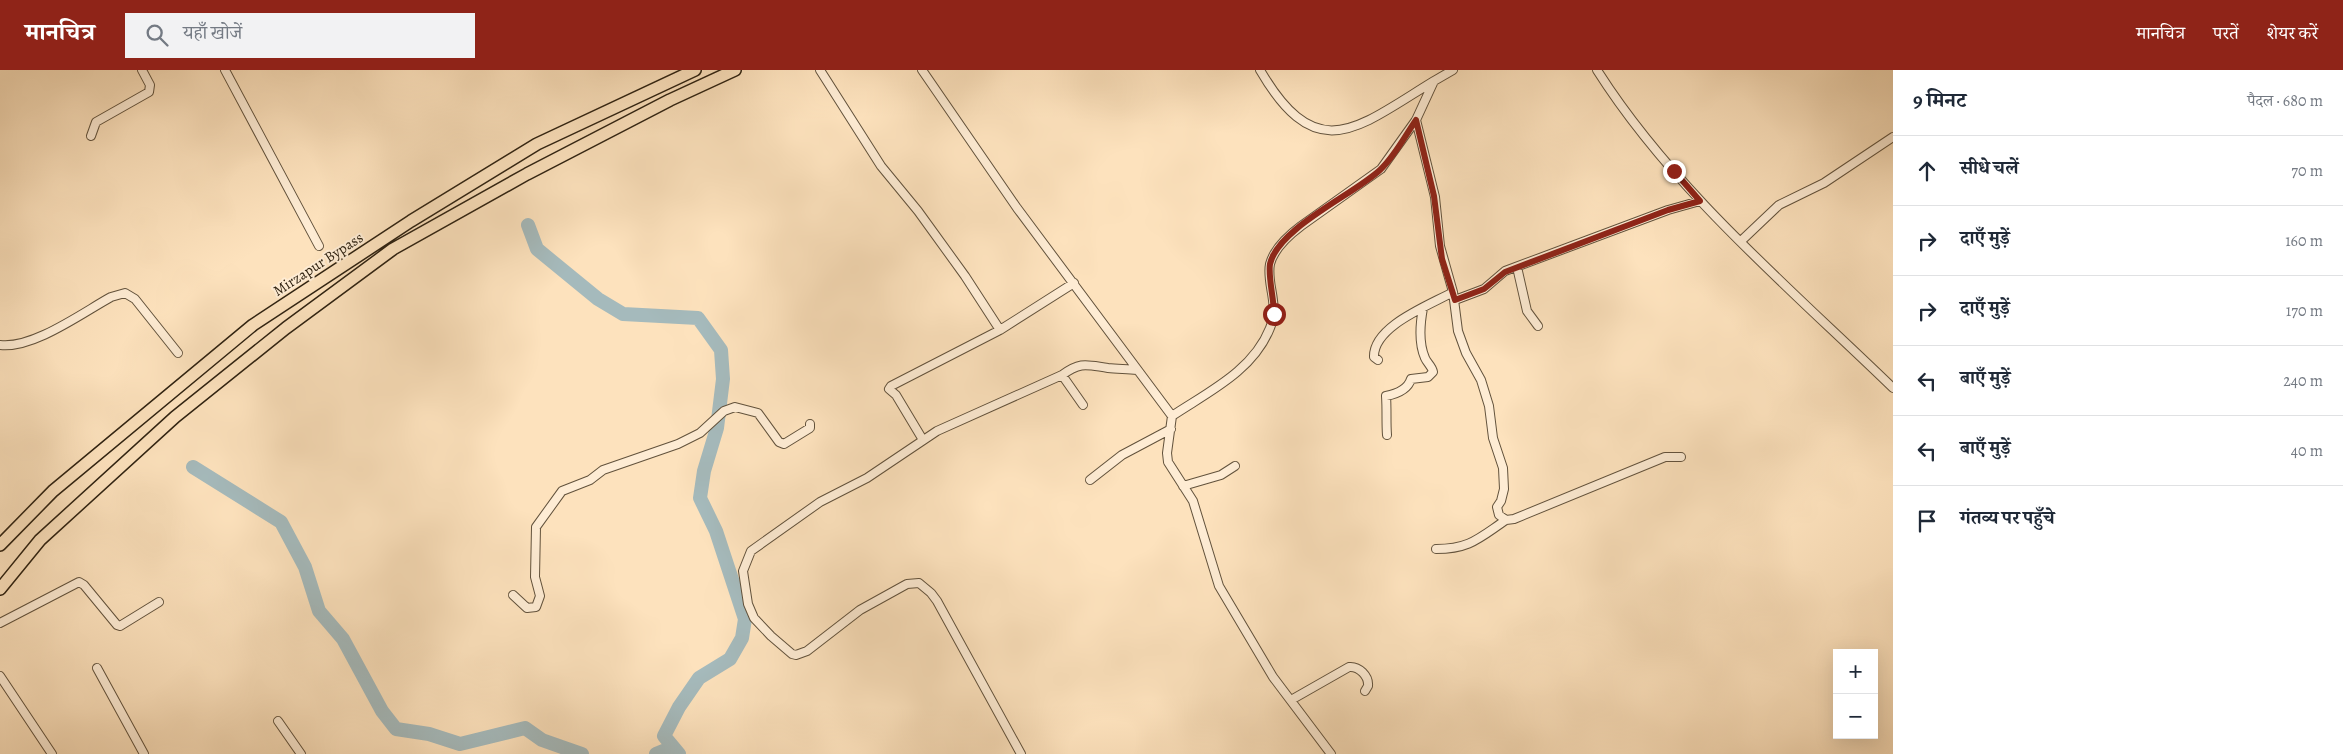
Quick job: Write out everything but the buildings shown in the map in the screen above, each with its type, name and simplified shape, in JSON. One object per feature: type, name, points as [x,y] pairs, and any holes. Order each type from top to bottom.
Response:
[{"type":"highway","name":"Mirzapur Bypass","points":[[0,545],[53,491],[254,325],[411,221],[537,144],[696,70]]},
{"type":"highway","points":[[0,589],[40,540],[174,417],[286,328],[393,249],[527,174],[670,100],[735,70]]},
{"type":"street","points":[[91,136],[96,122],[149,92],[150,85],[142,70]]},
{"type":"street","points":[[225,70],[318,246]]},
{"type":"street","points":[[820,70],[881,166],[918,211],[1000,330]]},
{"type":"street","points":[[922,70],[1017,208],[1172,416],[1167,453],[1168,462],[1193,501],[1219,586],[1273,677],[1330,754]]},
{"type":"street","points":[[1260,70],[1274,94],[1290,112],[1305,124],[1324,130],[1338,130],[1363,124],[1452,70]]},
{"type":"street","points":[[1597,70],[1619,106],[1700,201],[1893,388]]},
{"type":"street","points":[[1172,416],[1248,363],[1265,340],[1271,327],[1274,298],[1270,271],[1273,256],[1290,234],[1381,169],[1416,120],[1434,81]]},
{"type":"street","points":[[1416,120],[1434,196],[1442,259],[1455,300],[1458,331],[1462,344],[1481,380],[1490,406],[1493,438],[1505,480],[1497,511],[1506,520]]},
{"type":"street","points":[[1741,241],[1786,200],[1824,183],[1893,137]]},
{"type":"street","points":[[1455,300],[1484,289],[1499,275],[1517,267],[1668,210],[1700,201]]},
{"type":"street","points":[[1517,267],[1527,310],[1538,326]]},
{"type":"street","points":[[923,440],[889,388],[1000,330],[1074,283]]},
{"type":"street","points":[[1378,360],[1374,357],[1375,344],[1388,329],[1409,315],[1453,292]]},
{"type":"street","points":[[0,345],[7,346],[28,341],[111,297],[125,294],[135,299],[178,352]]},
{"type":"street","points":[[1387,435],[1384,410],[1387,405],[1386,396],[1410,384],[1411,379],[1428,377],[1433,372],[1432,367],[1425,359],[1421,341],[1420,321],[1423,308]]},
{"type":"street","points":[[1021,754],[937,601],[919,583],[906,584],[860,610],[807,650],[796,655],[792,654],[771,636],[754,618],[748,604],[743,571],[751,551],[820,502],[867,478],[938,431],[1062,375],[1080,364],[1087,363],[1108,368],[1137,370]]},
{"type":"street","points":[[1062,375],[1083,405]]},
{"type":"street","points":[[513,595],[527,608],[536,608],[540,596],[535,577],[536,527],[562,491],[590,480],[603,470],[678,444],[700,433],[724,410],[735,407],[758,413],[779,442],[784,444],[810,428],[810,424]]},
{"type":"street","points":[[1090,480],[1122,455],[1171,428]]},
{"type":"street","points":[[1436,549],[1460,548],[1506,520],[1514,519],[1665,457],[1681,457]]},
{"type":"street","points":[[1183,486],[1214,477],[1235,466]]},
{"type":"street","points":[[0,623],[79,582],[84,585],[117,626],[159,602]]},
{"type":"street","points":[[1291,700],[1349,667],[1358,669],[1366,678],[1368,686],[1364,691]]},
{"type":"street","points":[[97,668],[144,754]]},
{"type":"street","points":[[0,676],[52,754]]},
{"type":"street","points":[[278,722],[301,754]]},
{"type":"waterway","points":[[528,225],[537,249],[598,299],[623,314],[698,318],[721,350],[723,379],[717,428],[704,471],[700,498],[716,531],[745,619],[742,638],[730,659],[699,678],[679,707],[664,736],[679,754]]},
{"type":"waterway","points":[[193,467],[281,522],[305,567],[319,611],[343,639],[382,711],[396,729],[429,734],[460,744],[525,728],[542,740],[582,754]]},
{"type":"waterway","points":[[656,754],[673,747]]},
{"type":"route","points":[[1274,314],[1270,271],[1273,256],[1290,234],[1381,169],[1416,120],[1434,196],[1442,259],[1455,300],[1484,289],[1505,272],[1668,210],[1700,201],[1674,171]]}]
